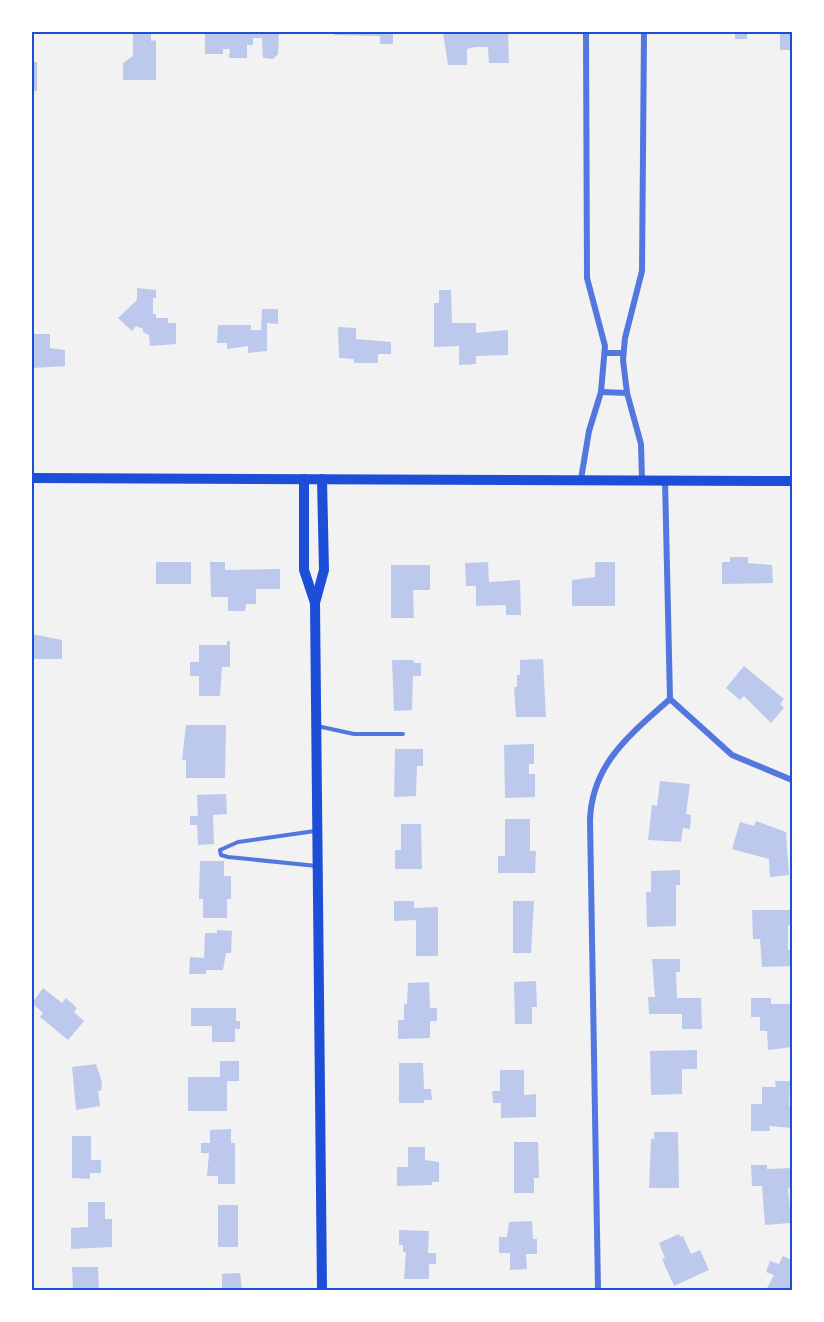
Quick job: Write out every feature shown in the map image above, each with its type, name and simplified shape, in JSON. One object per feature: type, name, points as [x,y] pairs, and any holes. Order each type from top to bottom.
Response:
[{"type":"main road","points":[[32,478],[792,481]]},
{"type":"main road","points":[[304,479],[304,570],[315,603]]},
{"type":"main road","points":[[322,479],[324,570],[315,603],[322,1290]]},
{"type":"street","points":[[581,479],[589,431],[601,392],[605,353],[602,330],[586,278],[586,32]]},
{"type":"street","points":[[642,480],[640,444],[627,393],[623,353],[642,271],[644,32]]},
{"type":"street","points":[[605,353],[623,353]]},
{"type":"street","points":[[601,392],[627,393]]},
{"type":"street","points":[[665,480],[670,699],[732,755],[792,780]]},
{"type":"street","points":[[598,1290],[591,806],[601,772],[611,755],[670,699]]},
{"type":"lane","points":[[316,726],[354,734],[403,734]]},
{"type":"lane","points":[[317,831],[238,842],[220,850],[221,855],[228,857],[318,866]]},
{"type":"building","points":[[133,32],[156,32],[151,34],[151,41],[156,40],[156,80],[123,80],[123,63],[133,56]]},
{"type":"building","points":[[205,32],[279,32],[278,54],[273,59],[263,58],[262,38],[253,38],[253,45],[247,45],[247,58],[229,58],[230,49],[223,49],[223,54],[205,54]]},
{"type":"building","points":[[334,32],[393,32],[393,44],[380,44],[380,36],[334,35]]},
{"type":"building","points":[[443,32],[508,32],[509,63],[489,63],[488,47],[475,47],[467,49],[467,65],[448,65]]},
{"type":"building","points":[[728,32],[747,32],[747,39],[735,39],[735,34],[728,34]]},
{"type":"building","points":[[780,32],[792,33],[792,50],[780,50]]},
{"type":"building","points":[[32,62],[37,62],[37,91],[32,91]]},
{"type":"building","points":[[137,288],[156,290],[156,298],[153,298],[153,314],[156,314],[156,318],[168,318],[168,323],[176,323],[176,344],[150,346],[149,335],[143,332],[143,329],[136,326],[132,331],[118,318],[137,300]]},
{"type":"building","points":[[439,290],[451,290],[452,323],[476,323],[476,333],[508,330],[508,355],[476,356],[476,364],[459,365],[459,346],[434,347],[434,303],[439,303]]},
{"type":"building","points":[[262,309],[278,309],[278,324],[267,323],[267,351],[248,353],[248,346],[227,349],[227,343],[217,343],[218,325],[251,325],[251,330],[261,330]]},
{"type":"building","points":[[338,327],[356,328],[356,339],[391,342],[391,354],[378,354],[378,363],[354,363],[354,359],[339,358]]},
{"type":"building","points":[[33,334],[50,334],[50,348],[65,350],[65,366],[33,368]]},
{"type":"building","points":[[730,557],[748,557],[748,563],[772,565],[773,583],[722,584],[722,562],[730,562]]},
{"type":"building","points":[[156,562],[191,562],[191,584],[156,584]]},
{"type":"building","points":[[210,562],[225,562],[225,570],[280,569],[280,589],[256,589],[256,604],[246,604],[245,611],[228,611],[228,597],[211,597]]},
{"type":"building","points":[[488,562],[489,582],[520,580],[521,615],[506,615],[506,605],[476,606],[476,586],[466,586],[465,563]]},
{"type":"building","points":[[595,562],[615,562],[615,606],[572,606],[572,580],[595,577]]},
{"type":"building","points":[[391,565],[430,565],[430,590],[413,590],[414,618],[391,618]]},
{"type":"building","points":[[32,634],[62,640],[62,659],[32,659]]},
{"type":"building","points":[[227,641],[230,641],[230,667],[222,667],[220,696],[199,696],[199,676],[190,676],[190,662],[199,662],[199,645],[227,645]]},
{"type":"building","points":[[543,659],[546,717],[516,717],[514,687],[517,687],[517,675],[520,675],[520,660]]},
{"type":"building","points":[[392,660],[413,660],[414,663],[421,663],[421,676],[413,676],[412,710],[394,711]]},
{"type":"building","points":[[744,666],[784,699],[780,704],[784,708],[771,723],[744,696],[740,700],[726,688]]},
{"type":"building","points":[[186,725],[226,725],[225,778],[186,778],[186,760],[182,760]]},
{"type":"building","points":[[534,744],[534,764],[529,764],[529,774],[535,774],[535,797],[505,798],[504,745]]},
{"type":"building","points":[[395,749],[423,749],[423,766],[417,766],[416,796],[394,797]]},
{"type":"building","points":[[660,781],[690,784],[686,814],[691,815],[690,829],[683,828],[681,842],[648,840],[652,805],[657,806]]},
{"type":"building","points":[[226,794],[227,814],[213,815],[214,844],[198,845],[197,825],[190,825],[190,816],[198,816],[197,795]]},
{"type":"building","points":[[505,819],[530,819],[530,851],[536,851],[535,873],[498,873],[498,856],[505,856]]},
{"type":"building","points":[[756,821],[786,832],[789,875],[770,877],[769,859],[732,849],[740,822],[754,826]]},
{"type":"building","points":[[401,824],[421,824],[422,869],[395,869],[395,850],[401,850]]},
{"type":"building","points":[[200,861],[224,861],[224,876],[231,876],[231,899],[227,899],[227,918],[203,918],[203,899],[199,899]]},
{"type":"building","points":[[680,870],[680,885],[676,885],[676,926],[647,927],[646,892],[651,892],[651,871]]},
{"type":"building","points":[[394,901],[414,901],[414,908],[438,907],[438,956],[416,956],[416,920],[394,921]]},
{"type":"building","points":[[513,901],[534,901],[531,953],[513,953]]},
{"type":"building","points":[[752,910],[792,910],[792,925],[788,925],[788,950],[792,950],[792,966],[762,967],[760,939],[753,939]]},
{"type":"building","points":[[217,930],[232,931],[231,953],[226,953],[223,970],[206,970],[206,974],[189,974],[190,957],[204,958],[205,933],[217,933]]},
{"type":"building","points":[[652,959],[680,959],[680,972],[676,972],[677,998],[701,998],[702,1029],[682,1029],[682,1014],[649,1014],[648,997],[655,997]]},
{"type":"building","points":[[536,981],[537,1007],[532,1007],[532,1024],[515,1024],[514,982]]},
{"type":"building","points":[[429,982],[430,1008],[437,1008],[437,1021],[430,1021],[430,1038],[398,1039],[398,1020],[404,1020],[408,983]]},
{"type":"building","points":[[43,988],[62,1003],[66,998],[77,1008],[74,1012],[84,1021],[68,1040],[40,1017],[43,1013],[32,1003]]},
{"type":"building","points":[[751,998],[771,998],[771,1004],[790,1004],[792,1047],[768,1050],[767,1031],[760,1031],[760,1017],[751,1017]]},
{"type":"building","points":[[191,1008],[236,1008],[236,1021],[240,1021],[240,1029],[235,1029],[235,1042],[212,1042],[212,1026],[191,1026]]},
{"type":"building","points":[[697,1050],[697,1069],[682,1069],[682,1094],[651,1095],[650,1051]]},
{"type":"building","points":[[220,1061],[239,1061],[239,1081],[227,1081],[227,1111],[188,1111],[188,1077],[220,1077]]},
{"type":"building","points":[[399,1063],[423,1063],[424,1089],[431,1089],[432,1100],[424,1100],[424,1103],[399,1103]]},
{"type":"building","points":[[96,1064],[102,1082],[101,1091],[98,1091],[100,1106],[76,1110],[72,1067]]},
{"type":"building","points":[[500,1070],[524,1070],[524,1095],[536,1094],[536,1117],[501,1118],[501,1103],[493,1103],[492,1091],[500,1091]]},
{"type":"building","points":[[775,1081],[790,1081],[789,1106],[792,1106],[792,1128],[769,1126],[770,1131],[751,1131],[751,1104],[762,1104],[762,1087],[776,1087]]},
{"type":"building","points":[[231,1129],[231,1143],[235,1143],[235,1184],[218,1184],[218,1176],[207,1176],[209,1153],[201,1153],[201,1143],[210,1143],[210,1130]]},
{"type":"building","points":[[654,1132],[678,1132],[679,1188],[649,1188],[651,1139],[654,1139]]},
{"type":"building","points":[[72,1136],[91,1136],[91,1160],[101,1160],[101,1173],[90,1173],[90,1179],[72,1178]]},
{"type":"building","points":[[514,1142],[538,1142],[539,1178],[534,1178],[534,1193],[514,1193]]},
{"type":"building","points":[[408,1147],[425,1147],[425,1160],[439,1162],[439,1182],[432,1182],[432,1185],[397,1186],[397,1167],[408,1167]]},
{"type":"building","points":[[751,1165],[767,1165],[767,1169],[792,1168],[792,1187],[788,1188],[791,1223],[765,1225],[762,1186],[752,1186]]},
{"type":"building","points":[[88,1202],[105,1202],[105,1219],[112,1219],[112,1247],[71,1249],[71,1228],[88,1227]]},
{"type":"building","points":[[218,1205],[238,1205],[238,1247],[218,1247]]},
{"type":"building","points":[[532,1221],[533,1239],[537,1239],[537,1254],[526,1254],[527,1269],[510,1270],[510,1253],[499,1253],[499,1237],[507,1237],[509,1222]]},
{"type":"building","points":[[399,1230],[429,1231],[428,1253],[436,1253],[436,1264],[429,1264],[429,1279],[404,1279],[406,1252],[403,1252],[403,1245],[399,1245]]},
{"type":"building","points":[[679,1234],[680,1237],[683,1236],[691,1254],[700,1250],[709,1270],[674,1286],[662,1259],[665,1258],[659,1243]]},
{"type":"building","points":[[783,1256],[792,1260],[792,1290],[766,1290],[774,1275],[766,1272],[770,1261],[779,1264]]},
{"type":"building","points":[[72,1267],[98,1267],[99,1290],[73,1290]]},
{"type":"building","points":[[240,1273],[242,1290],[222,1290],[222,1274]]}]
